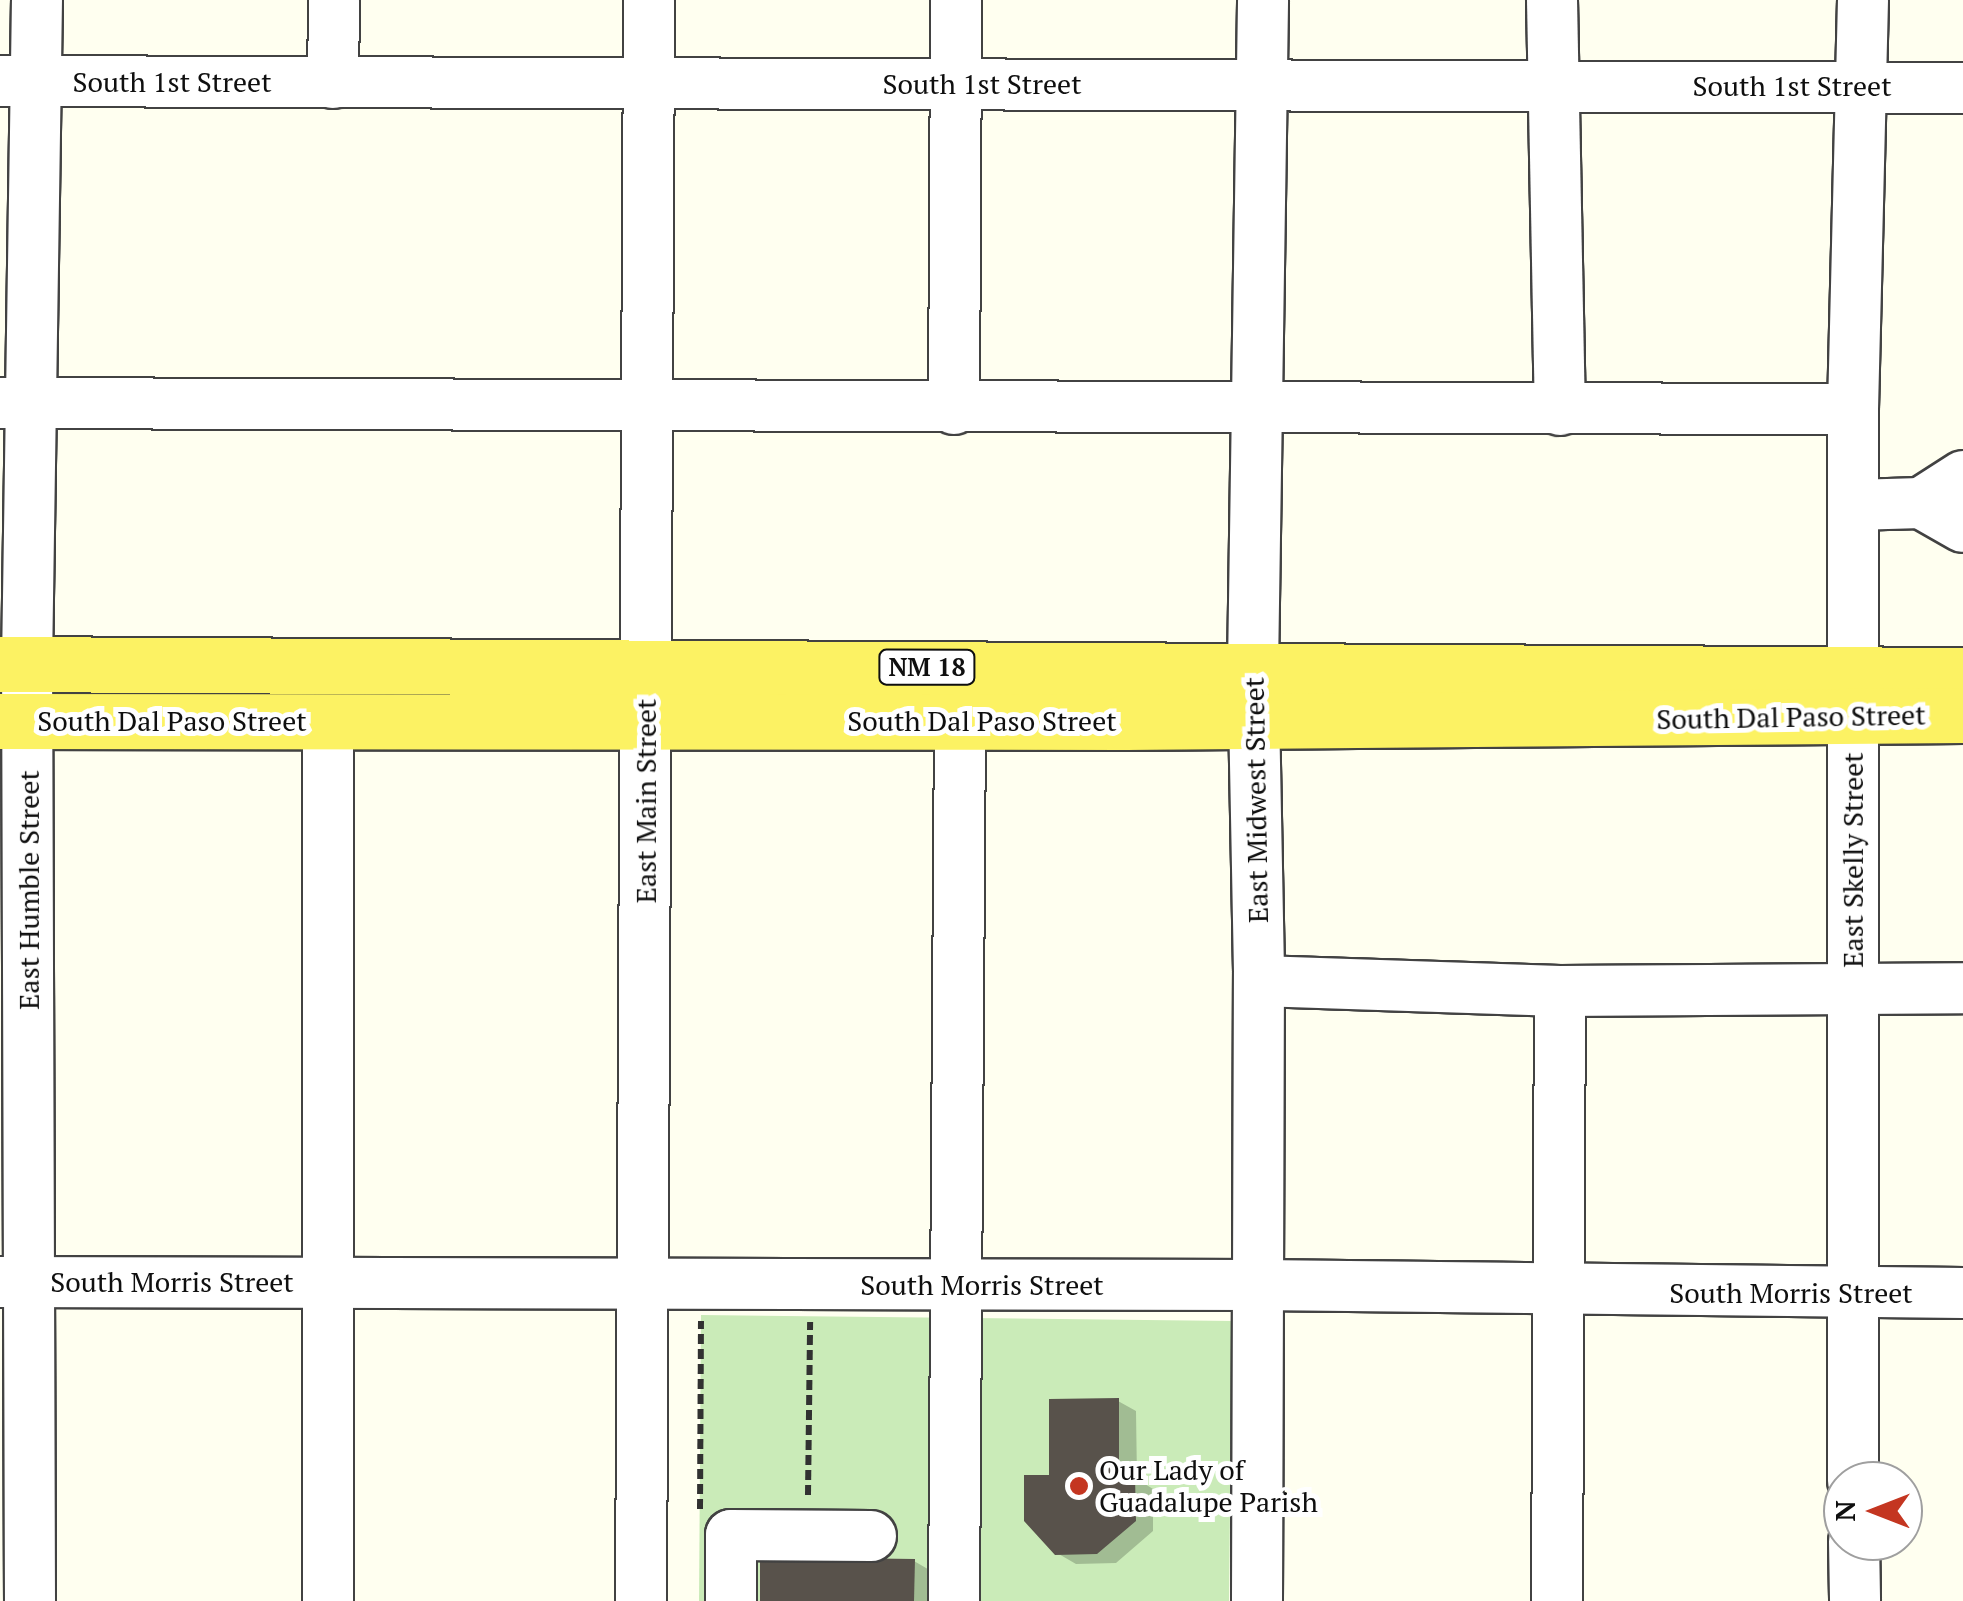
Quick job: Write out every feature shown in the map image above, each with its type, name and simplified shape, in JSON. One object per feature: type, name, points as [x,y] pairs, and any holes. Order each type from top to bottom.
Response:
[{"type":"main road","name":"South Dal Paso Street","points":[[14,665],[648,665],[1254,694],[1855,695],[1963,715]]},
{"type":"main road","name":"South Dal Paso Street","points":[[1855,695],[1963,675]]},
{"type":"main road","name":"South Dal Paso Street","points":[[14,721],[960,721],[1254,694]]},
{"type":"street","name":"East Humble Street","points":[[30,1601],[16,1282],[14,665],[18,82],[37,0]]},
{"type":"street","points":[[333,82],[334,0]]},
{"type":"street","name":"East Main Street","points":[[642,1601],[650,0]]},
{"type":"street","points":[[954,409],[956,0]]},
{"type":"street","name":"East Midwest Street","points":[[1257,1601],[1259,981],[1254,694],[1263,0]]},
{"type":"street","points":[[1552,0],[1550,85],[1560,410]]},
{"type":"street","name":"East Skelly Street","points":[[1854,1461],[1853,409],[1863,0]]},
{"type":"street","name":"South 1st Street","points":[[18,82],[1963,88]]},
{"type":"street","points":[[16,404],[1258,411],[1853,409]]},
{"type":"street","points":[[1854,505],[1942,515],[1963,476]]},
{"type":"street","points":[[328,720],[328,1601]]},
{"type":"street","points":[[954,1601],[960,721]]},
{"type":"street","points":[[1259,981],[1560,990],[1963,988]]},
{"type":"street","points":[[1557,1601],[1560,990]]},
{"type":"street","name":"South Morris Street","points":[[16,1282],[1258,1285],[1963,1293]]},
{"type":"street","points":[[731,1601],[731,1535],[871,1536]]},
{"type":"street","points":[[1854,1561],[1855,1601]]},
{"type":"path","points":[[700,1519],[702,1315]]},
{"type":"path","points":[[808,1536],[810,1316]]},
{"type":"green space","points":[[701,1315],[1232,1321],[1229,1601],[699,1601]]},
{"type":"building","name":"Our Lady of Guadalupe Parish","points":[[1119,1398],[1119,1476],[1135,1476],[1136,1521],[1097,1554],[1055,1555],[1024,1521],[1024,1475],[1049,1475],[1049,1399]]},
{"type":"building","points":[[760,1557],[915,1559],[914,1601],[760,1601]]},
{"type":"place","name":"Our Lady of Guadalupe Parish","points":[[1079,1486]]}]
